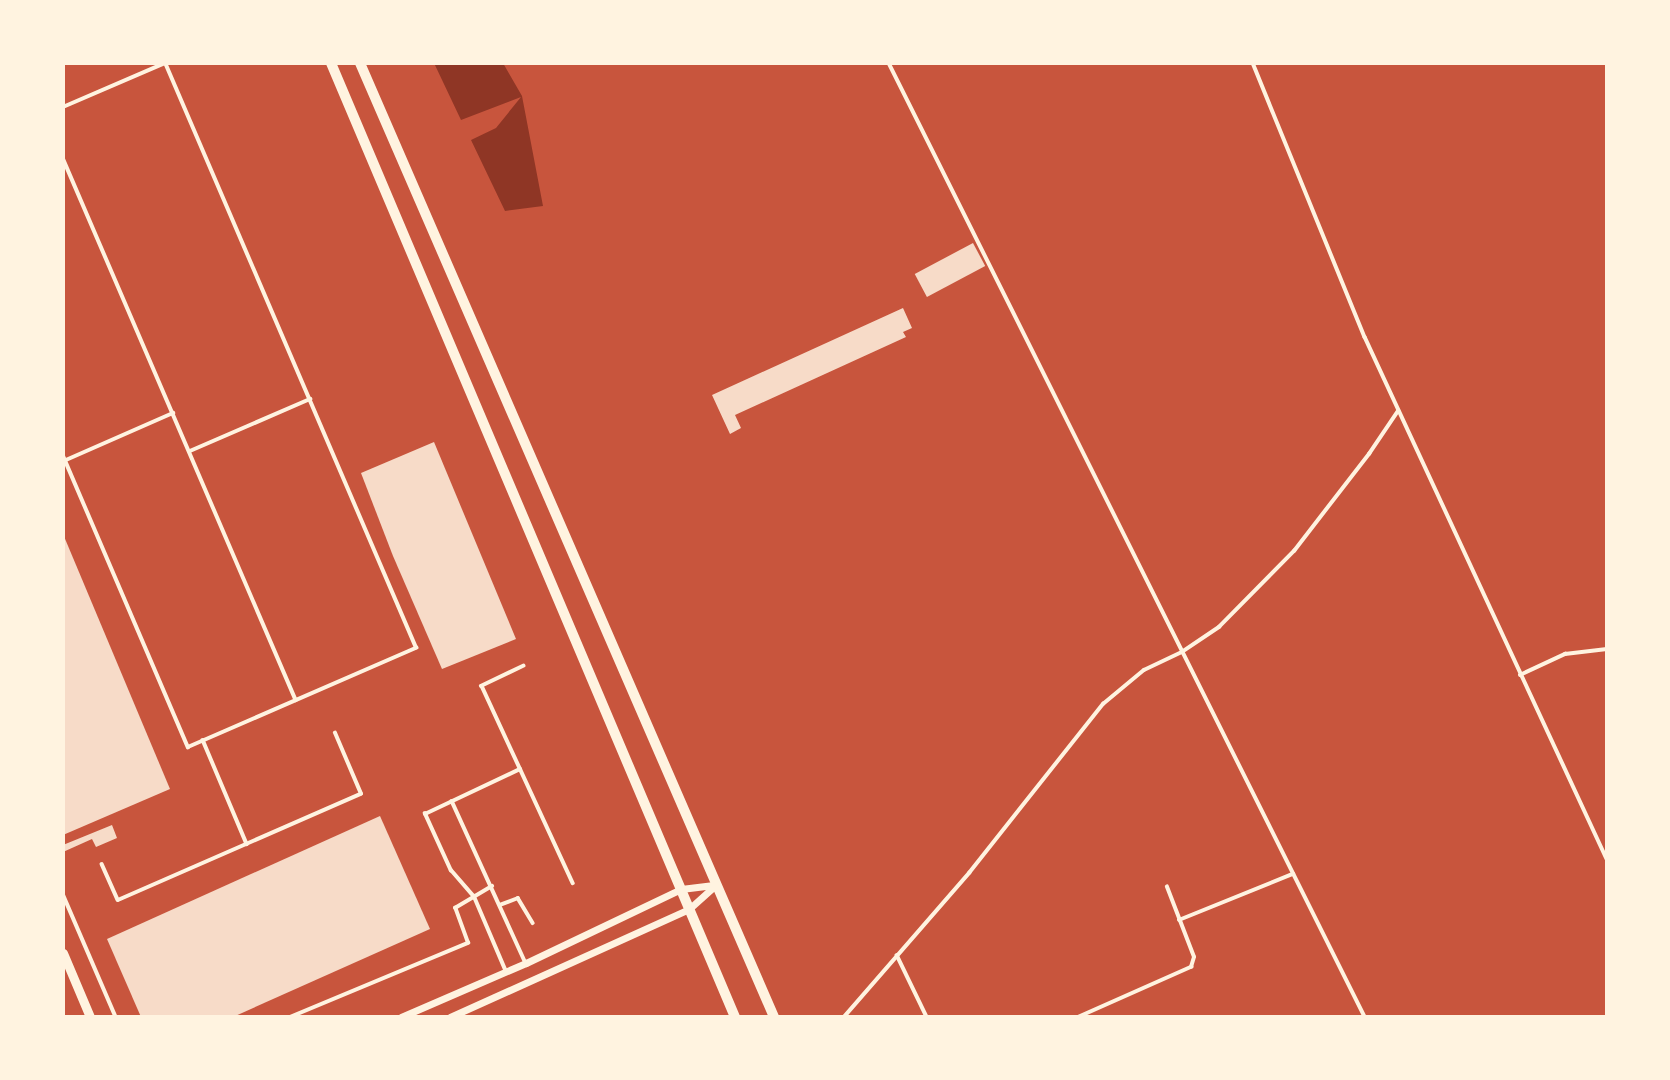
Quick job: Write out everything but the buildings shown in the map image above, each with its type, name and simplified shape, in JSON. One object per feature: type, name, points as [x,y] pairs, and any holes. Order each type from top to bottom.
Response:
[{"type":"main road","points":[[331,63],[735,1017]]},
{"type":"main road","points":[[360,63],[774,1017]]},
{"type":"street","points":[[401,1017],[526,963],[681,889],[716,885]]},
{"type":"street","points":[[450,1017],[690,909],[716,885]]},
{"type":"street","points":[[63,953],[90,1017]]},
{"type":"lane","points":[[63,107],[165,63],[416,648],[188,747],[64,458],[173,413]]},
{"type":"lane","points":[[889,63],[1365,1017]]},
{"type":"lane","points":[[1253,63],[1364,337],[1607,859]]},
{"type":"lane","points":[[63,158],[296,700]]},
{"type":"lane","points":[[189,452],[310,399]]},
{"type":"lane","points":[[844,1017],[968,873],[1102,704],[1144,670],[1182,652],[1219,627],[1294,551],[1369,454],[1398,410]]},
{"type":"lane","points":[[1520,676],[1566,654],[1607,649]]},
{"type":"lane","points":[[524,666],[482,686],[573,883]]},
{"type":"lane","points":[[102,864],[118,900],[361,794],[335,733]]},
{"type":"lane","points":[[203,740],[247,844]]},
{"type":"lane","points":[[506,972],[474,897],[451,871],[425,814],[520,769]]},
{"type":"lane","points":[[452,801],[526,963]]},
{"type":"lane","points":[[1179,920],[1293,874]]},
{"type":"lane","points":[[290,1017],[467,943],[455,908],[492,886]]},
{"type":"lane","points":[[1078,1017],[1191,967],[1194,957],[1167,887]]},
{"type":"lane","points":[[63,894],[116,1017]]},
{"type":"lane","points":[[500,905],[518,898],[533,923]]},
{"type":"lane","points":[[897,955],[927,1017]]},
{"type":"shaded area","points":[[434,63],[503,63],[522,96],[543,206],[505,211],[471,140],[496,128],[521,97],[461,120]]}]
